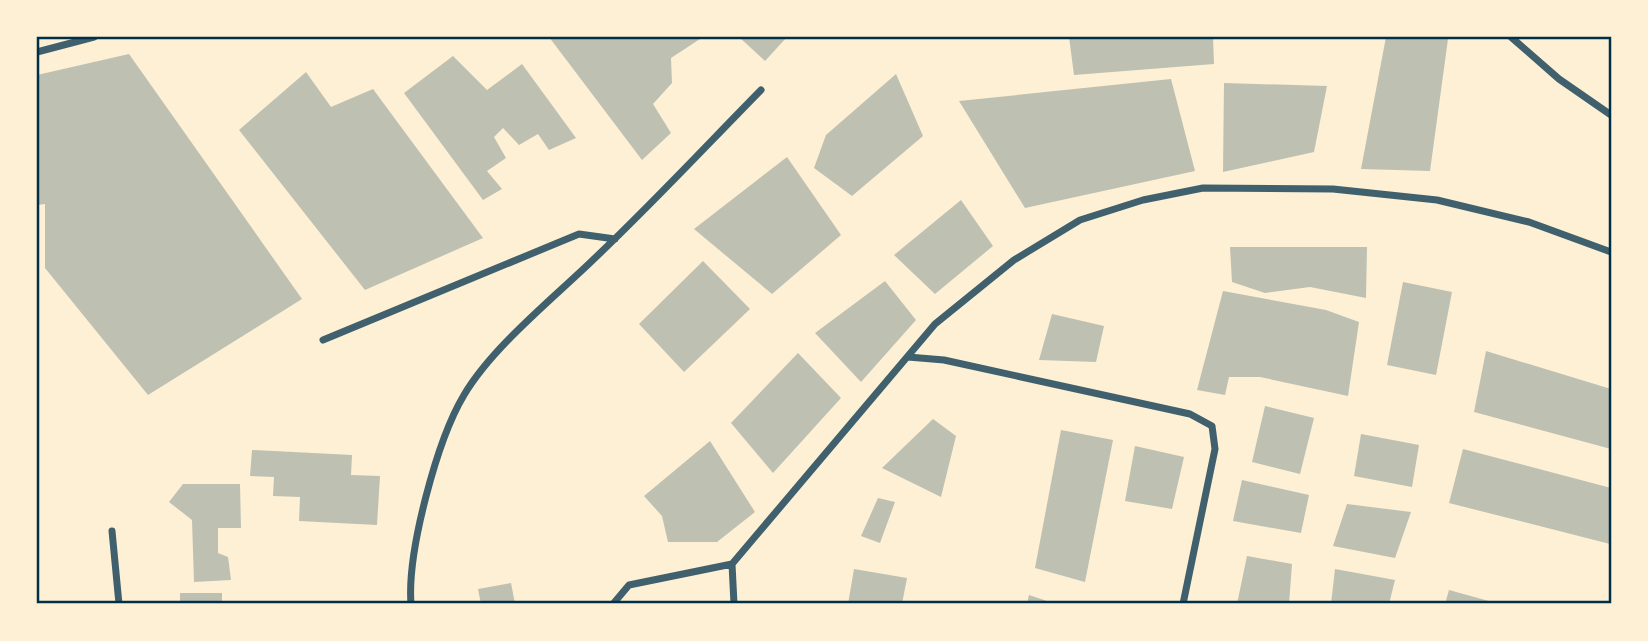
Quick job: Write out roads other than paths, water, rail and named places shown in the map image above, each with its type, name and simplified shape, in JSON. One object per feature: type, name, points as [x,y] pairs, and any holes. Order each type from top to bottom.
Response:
[{"type":"street","points":[[37,52],[94,37]]},
{"type":"street","points":[[1511,37],[1559,79],[1611,115]]},
{"type":"street","points":[[411,604],[418,523],[440,453],[464,395],[506,344],[615,239],[761,90]]},
{"type":"street","points":[[613,604],[629,585],[732,564],[762,532],[831,443],[935,324],[1014,260],[1080,220],[1143,200],[1203,188],[1280,187],[1437,200],[1529,222],[1611,252]]},
{"type":"street","points":[[323,340],[579,234],[615,239]]},
{"type":"street","points":[[908,357],[944,359],[1190,414],[1212,426],[1215,449],[1183,604]]},
{"type":"street","points":[[112,531],[119,604]]},
{"type":"street","points":[[732,564],[734,604]]}]
